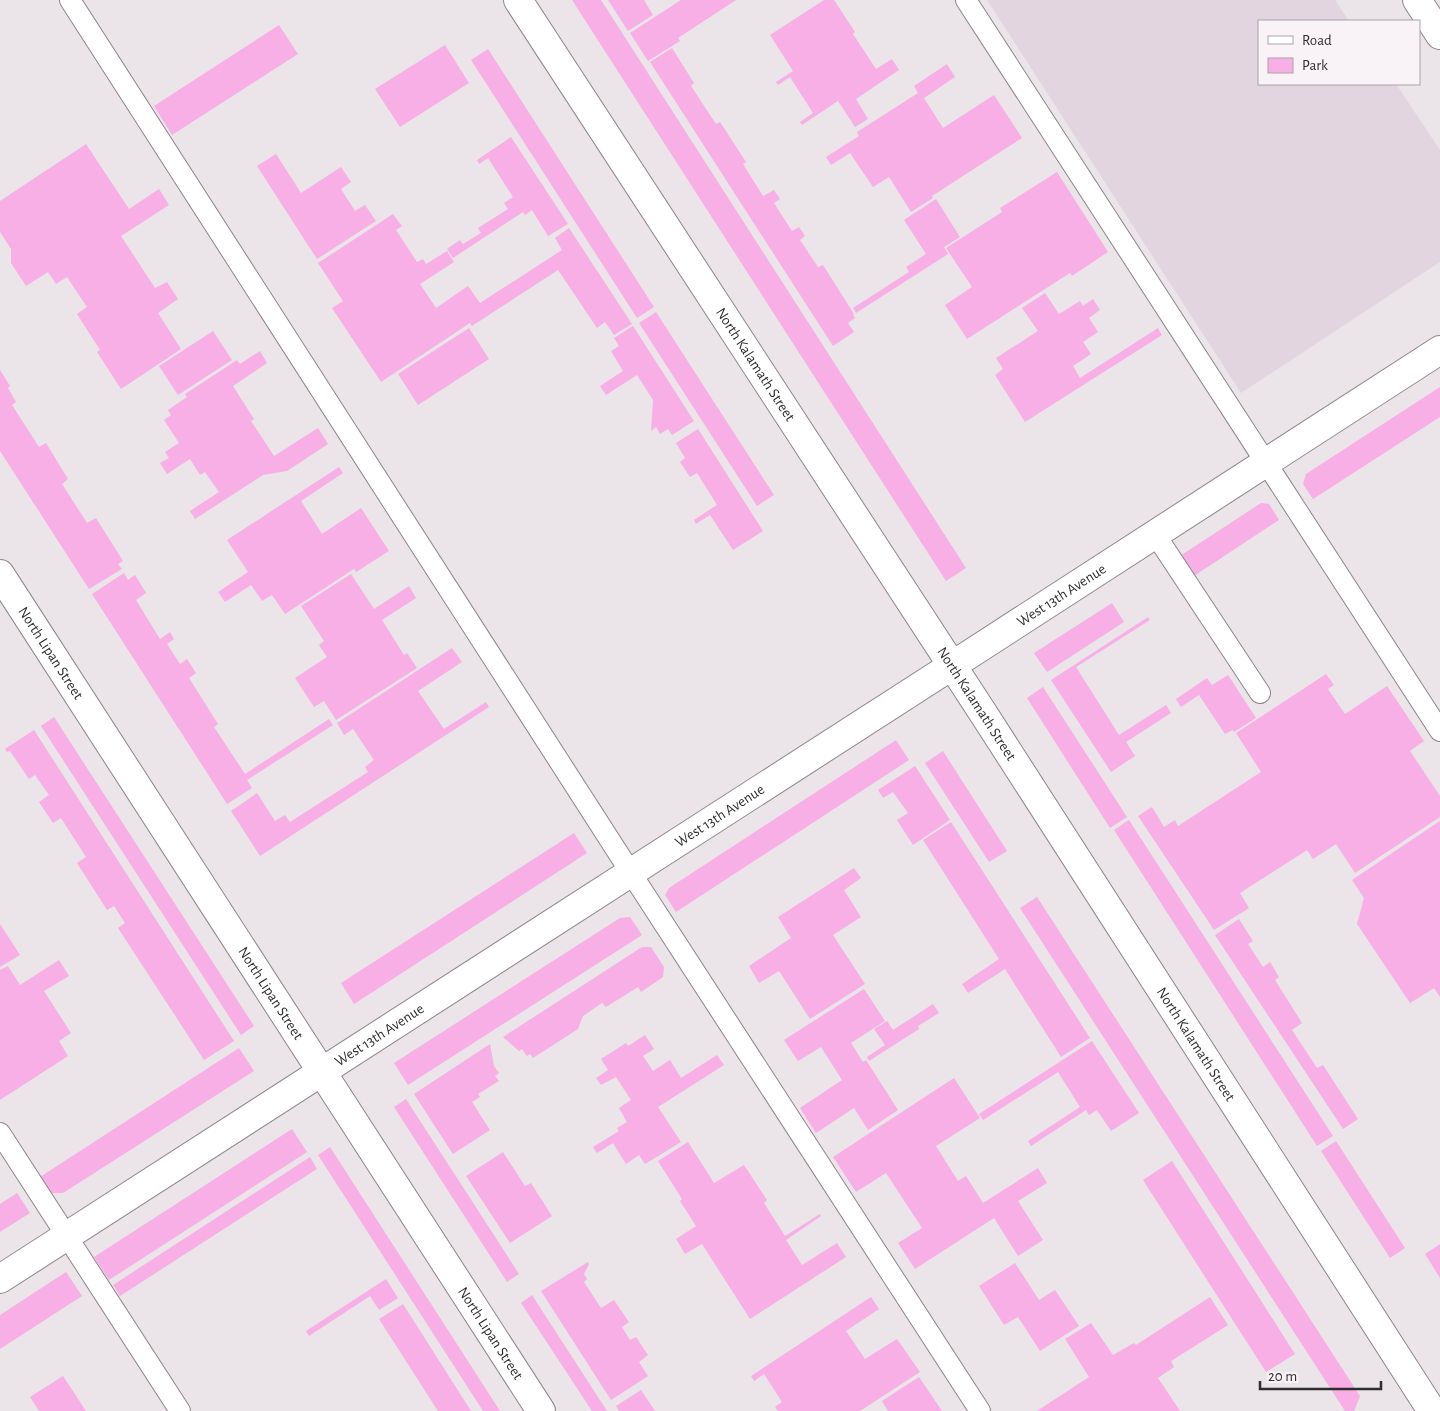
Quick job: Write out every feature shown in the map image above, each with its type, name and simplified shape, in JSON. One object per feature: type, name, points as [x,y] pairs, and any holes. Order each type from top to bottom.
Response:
[{"type":"main road","name":"North Kalamath Street","points":[[518,0],[952,665],[1432,1411]]},
{"type":"main road","points":[[1417,0],[1440,35]]},
{"type":"main road","name":"West 13th Avenue","points":[[0,1280],[1440,350]]},
{"type":"main road","name":"North Lipan Street","points":[[0,574],[542,1411]]},
{"type":"lane","points":[[70,0],[631,873],[980,1411]]},
{"type":"lane","points":[[966,0],[1440,731]]},
{"type":"lane","points":[[1155,534],[1260,692]]},
{"type":"lane","points":[[0,1133],[180,1411]]},
{"type":"shaded area","points":[[987,0],[1335,0],[1348,20],[1258,20],[1258,85],[1397,85],[1440,150],[1440,262],[1241,393]]},
{"type":"green space","points":[[572,0],[601,0],[966,568],[946,581]]},
{"type":"green space","points":[[608,0],[644,0],[653,15],[628,31]]},
{"type":"green space","points":[[681,0],[736,0],[678,38],[680,41],[648,61],[630,33]]},
{"type":"green space","points":[[824,0],[834,0],[876,69],[892,59],[899,70],[856,99],[868,119],[855,127],[838,101],[802,125],[800,122],[813,113],[790,77],[778,85],[776,82],[793,71],[770,35]]},
{"type":"green space","points":[[279,25],[298,54],[172,135],[154,106]]},
{"type":"green space","points":[[445,45],[469,83],[400,127],[375,89]]},
{"type":"green space","points":[[672,48],[694,83],[691,86],[716,124],[720,122],[746,162],[743,164],[763,196],[774,190],[780,199],[774,203],[792,231],[799,227],[805,236],[800,240],[818,267],[823,265],[854,314],[855,318],[848,323],[854,332],[833,346],[650,62]]},
{"type":"green space","points":[[488,49],[654,307],[637,318],[471,60]]},
{"type":"green space","points":[[947,64],[955,77],[924,98],[943,128],[994,95],[1022,138],[932,196],[933,198],[911,212],[889,177],[873,187],[850,153],[831,165],[826,157],[859,136],[857,132],[918,93],[914,86]]},
{"type":"green space","points":[[511,137],[568,224],[548,236],[532,210],[525,215],[523,212],[453,258],[447,249],[460,240],[463,244],[481,233],[478,228],[508,209],[504,203],[513,197],[488,158],[479,164],[477,160]]},
{"type":"green space","points":[[86,144],[129,209],[159,189],[169,205],[121,236],[155,288],[167,282],[178,299],[158,313],[181,349],[121,389],[97,352],[100,350],[77,314],[87,307],[67,277],[56,284],[48,272],[26,286],[11,263],[11,249],[0,232],[0,201]]},
{"type":"green space","points":[[276,154],[301,193],[341,167],[351,182],[341,189],[355,211],[365,205],[376,221],[317,259],[257,166]]},
{"type":"green space","points":[[1057,172],[1108,252],[1072,276],[1070,273],[967,339],[945,305],[972,287],[946,248],[1002,212],[1000,208]]},
{"type":"green space","points":[[936,199],[960,237],[944,247],[948,254],[856,313],[853,308],[909,272],[906,267],[926,254],[904,220]]},
{"type":"green space","points":[[393,214],[402,226],[396,230],[417,262],[423,259],[426,264],[447,251],[454,262],[420,284],[436,308],[468,286],[480,303],[562,250],[555,238],[569,228],[632,324],[614,335],[605,322],[597,328],[558,270],[472,326],[470,323],[381,382],[332,308],[343,301],[318,263]]},
{"type":"green space","points":[[1045,293],[1059,314],[1080,301],[1083,306],[1093,299],[1100,310],[1089,318],[1098,332],[1083,342],[1091,354],[1073,366],[1080,378],[1158,328],[1162,335],[1025,422],[995,375],[1003,369],[996,358],[1038,331],[1022,308]]},
{"type":"green space","points":[[656,312],[774,495],[757,506],[639,323]]},
{"type":"green space","points":[[633,326],[694,421],[672,435],[668,429],[660,434],[656,427],[651,431],[653,400],[637,375],[606,395],[600,386],[623,371],[611,351],[619,346],[614,338]]},
{"type":"green space","points":[[469,328],[489,359],[418,405],[398,374]]},
{"type":"green space","points":[[213,331],[232,360],[178,395],[159,366]]},
{"type":"green space","points":[[260,351],[267,363],[233,386],[254,419],[251,421],[274,456],[318,428],[328,444],[287,471],[263,475],[195,519],[190,511],[219,492],[205,472],[200,475],[190,459],[167,474],[160,463],[169,458],[165,452],[179,443],[164,420],[171,415],[168,410],[187,397],[185,394],[237,360],[240,364]]},
{"type":"green space","points":[[0,370],[10,386],[8,388],[16,402],[12,405],[39,447],[46,443],[68,479],[62,484],[87,523],[96,518],[123,561],[118,564],[122,569],[89,589],[0,451]]},
{"type":"green space","points":[[1440,387],[1440,417],[1313,499],[1303,484],[1306,474]]},
{"type":"green space","points":[[698,429],[763,531],[733,550],[710,515],[696,524],[694,520],[717,505],[697,473],[690,477],[680,462],[685,458],[676,443]]},
{"type":"green space","points":[[339,467],[343,473],[301,501],[322,534],[361,508],[389,551],[356,572],[354,569],[285,614],[272,595],[262,601],[251,585],[225,602],[218,592],[248,572],[227,540]]},
{"type":"green space","points":[[1261,503],[1269,504],[1279,520],[1191,578],[1177,558]]},
{"type":"green space","points":[[124,573],[128,580],[135,575],[146,593],[136,600],[160,639],[170,632],[174,639],[167,644],[180,664],[187,659],[196,673],[189,678],[218,724],[214,727],[245,774],[329,719],[333,725],[247,780],[252,788],[227,804],[92,594]]},
{"type":"green space","points":[[351,574],[374,609],[409,586],[416,598],[382,620],[404,655],[407,653],[417,668],[336,720],[324,701],[314,707],[295,678],[327,657],[319,645],[324,641],[301,606]]},
{"type":"green space","points":[[1112,603],[1124,622],[1047,672],[1034,653]]},
{"type":"green space","points":[[1148,617],[1150,620],[1076,667],[1119,735],[1166,705],[1171,713],[1126,742],[1135,756],[1111,772],[1051,680]]},
{"type":"green space","points":[[452,648],[462,662],[418,691],[444,729],[486,702],[489,707],[260,856],[231,811],[257,793],[275,821],[285,815],[290,822],[368,772],[365,767],[374,760],[353,729],[344,735],[337,723]]},
{"type":"green space","points":[[1326,674],[1334,685],[1328,689],[1345,714],[1387,686],[1424,741],[1410,751],[1440,796],[1440,817],[1355,873],[1336,844],[1313,859],[1307,850],[1240,893],[1249,908],[1214,930],[1138,816],[1152,807],[1164,827],[1175,820],[1178,826],[1261,772],[1236,733]]},
{"type":"green space","points":[[1228,675],[1256,718],[1234,732],[1233,730],[1225,734],[1199,695],[1181,707],[1176,699],[1207,678],[1212,685]]},
{"type":"green space","points":[[1043,687],[1127,817],[1110,828],[1027,698]]},
{"type":"green space","points":[[54,717],[254,1026],[241,1035],[41,726]]},
{"type":"green space","points":[[34,730],[234,1041],[204,1060],[118,928],[125,923],[114,906],[107,910],[77,863],[86,857],[61,818],[53,823],[39,802],[49,795],[35,775],[29,779],[10,751],[7,752],[5,749]]},
{"type":"green space","points":[[896,740],[909,760],[676,912],[665,895],[669,888]]},
{"type":"green space","points":[[943,751],[1007,851],[989,862],[925,763]]},
{"type":"green space","points":[[915,766],[950,820],[913,845],[897,820],[908,813],[893,792],[883,798],[878,790]]},
{"type":"green space","points":[[1129,820],[1333,1136],[1317,1146],[1114,830]]},
{"type":"green space","points":[[1440,821],[1440,997],[1434,988],[1410,1003],[1357,924],[1364,898],[1352,880]]},
{"type":"green space","points":[[951,822],[1090,1038],[1061,1057],[1005,969],[968,993],[962,984],[999,959],[923,840]]},
{"type":"green space","points":[[574,833],[587,853],[354,1004],[341,983]]},
{"type":"green space","points":[[854,868],[861,878],[844,890],[861,917],[833,935],[865,984],[810,1019],[779,971],[759,983],[749,966],[791,938],[778,917]]},
{"type":"green space","points":[[1037,897],[1360,1396],[1354,1411],[1345,1411],[1020,908]]},
{"type":"green space","points":[[630,917],[642,935],[408,1085],[394,1063],[620,918]]},
{"type":"green space","points":[[1239,919],[1253,941],[1248,944],[1263,967],[1270,962],[1279,977],[1275,980],[1302,1023],[1292,1030],[1317,1068],[1323,1065],[1358,1119],[1343,1129],[1215,935]]},
{"type":"green space","points":[[0,924],[20,955],[0,967]]},
{"type":"green space","points":[[642,947],[651,947],[664,967],[663,977],[641,992],[638,987],[606,1007],[602,1003],[583,1016],[578,1029],[533,1058],[530,1054],[527,1056],[522,1049],[519,1051],[503,1037]]},
{"type":"green space","points":[[59,960],[69,976],[44,991],[71,1033],[59,1041],[68,1056],[0,1100],[0,970],[8,966],[20,985]]},
{"type":"green space","points":[[864,989],[885,1021],[851,1043],[863,1062],[866,1060],[898,1110],[868,1130],[854,1108],[816,1133],[800,1108],[842,1080],[821,1047],[798,1061],[784,1040]]},
{"type":"green space","points":[[933,1004],[939,1013],[918,1026],[919,1029],[869,1061],[867,1057],[885,1045],[874,1029],[887,1021],[893,1030]]},
{"type":"green space","points":[[645,1035],[654,1049],[643,1056],[653,1071],[670,1060],[681,1078],[717,1055],[724,1065],[658,1107],[681,1142],[645,1164],[639,1155],[626,1164],[613,1143],[597,1153],[593,1147],[619,1131],[617,1128],[627,1122],[619,1108],[631,1100],[616,1077],[601,1085],[596,1078],[608,1070],[601,1059],[626,1043],[628,1046]]},
{"type":"green space","points":[[1092,1041],[1139,1113],[1111,1131],[1097,1110],[1089,1115],[1086,1110],[1031,1146],[1028,1141],[1080,1107],[1058,1072],[983,1120],[979,1114]]},
{"type":"green space","points":[[490,1044],[494,1066],[499,1073],[495,1076],[499,1081],[478,1094],[480,1097],[472,1102],[490,1130],[453,1154],[414,1094]]},
{"type":"green space","points":[[239,1048],[254,1071],[63,1193],[50,1193],[40,1177]]},
{"type":"green space","points":[[954,1078],[980,1118],[936,1146],[958,1181],[966,1176],[983,1203],[1038,1168],[1047,1183],[1018,1201],[1043,1240],[1018,1256],[994,1218],[915,1269],[898,1243],[922,1228],[886,1173],[856,1192],[833,1157]]},
{"type":"green space","points":[[406,1099],[519,1274],[507,1282],[394,1107]]},
{"type":"green space","points":[[292,1129],[307,1152],[109,1280],[94,1257]]},
{"type":"green space","points":[[1336,1141],[1405,1248],[1390,1258],[1321,1151]]},
{"type":"green space","points":[[688,1142],[714,1183],[744,1165],[767,1200],[764,1203],[785,1236],[820,1214],[821,1216],[786,1240],[802,1265],[837,1243],[846,1257],[750,1319],[702,1244],[685,1254],[676,1239],[696,1226],[680,1201],[682,1199],[658,1161]]},
{"type":"green space","points":[[330,1147],[500,1411],[483,1411],[318,1155]]},
{"type":"green space","points":[[503,1152],[525,1186],[531,1183],[552,1216],[510,1243],[466,1176]]},
{"type":"green space","points":[[310,1157],[317,1169],[120,1296],[113,1285]]},
{"type":"green space","points":[[1172,1161],[1295,1354],[1266,1372],[1143,1180]]},
{"type":"green space","points":[[17,1193],[30,1213],[0,1232],[0,1204]]},
{"type":"green space","points":[[1440,1244],[1440,1278],[1425,1254]]},
{"type":"green space","points":[[588,1262],[589,1264],[584,1274],[587,1279],[584,1282],[601,1308],[614,1300],[629,1322],[622,1327],[630,1340],[636,1337],[648,1355],[639,1362],[648,1376],[611,1400],[541,1291]]},
{"type":"green space","points":[[1015,1263],[1039,1300],[1055,1290],[1079,1326],[1040,1351],[1018,1317],[1004,1325],[979,1286]]},
{"type":"green space","points":[[66,1272],[82,1296],[0,1349],[0,1315]]},
{"type":"green space","points":[[386,1279],[398,1298],[379,1310],[370,1296],[309,1336],[306,1331]]},
{"type":"green space","points":[[532,1295],[607,1411],[592,1411],[521,1303]]},
{"type":"green space","points":[[871,1297],[879,1309],[846,1331],[865,1359],[897,1339],[920,1372],[860,1411],[778,1411],[775,1407],[782,1402],[764,1374],[754,1381],[751,1376]]},
{"type":"green space","points":[[1210,1297],[1228,1325],[1171,1361],[1174,1367],[1158,1378],[1180,1411],[1037,1411],[1089,1377],[1065,1339],[1091,1323],[1113,1355],[1134,1343],[1136,1345]]},
{"type":"green space","points":[[403,1304],[471,1411],[438,1411],[379,1319]]},
{"type":"green space","points":[[63,1376],[86,1411],[39,1411],[30,1397]]},
{"type":"green space","points":[[919,1377],[942,1411],[888,1411],[882,1401]]},
{"type":"green space","points":[[641,1390],[655,1411],[619,1411],[616,1406]]}]
